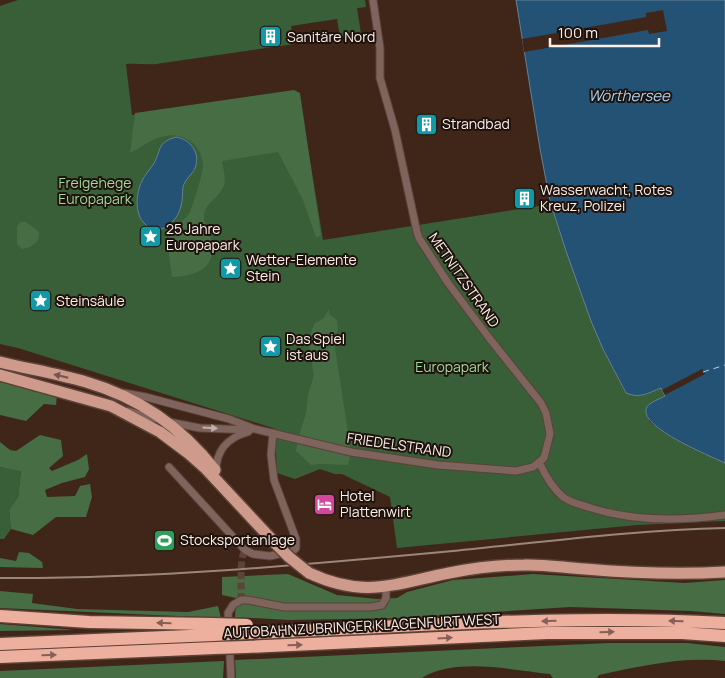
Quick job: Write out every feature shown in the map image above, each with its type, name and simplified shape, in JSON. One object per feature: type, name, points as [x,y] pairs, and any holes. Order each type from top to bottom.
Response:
[{"type":"highway","points":[[0,616],[89,622],[214,636]]},
{"type":"highway","name":"AUTOBAHNZUBRINGER KLAGENFURT WEST","points":[[0,657],[214,636],[247,629],[279,632],[556,620],[679,620],[725,623]]},
{"type":"highway","name":"AUTOBAHNZUBRINGER KLAGENFURT WEST","points":[[0,644],[214,636],[246,647],[556,633],[682,632],[725,636]]},
{"type":"main road","points":[[0,362],[87,383],[136,402],[160,418],[202,454],[234,498]]},
{"type":"main road","points":[[0,376],[111,406],[160,432],[188,453],[234,498],[289,557],[309,573],[340,585],[370,588],[448,573],[502,566],[527,565],[667,575],[725,572]]},
{"type":"street","name":"METNITZSTRAND","points":[[373,0],[380,48],[380,78],[390,109],[413,222],[419,238],[448,283],[541,403],[549,424],[549,441],[544,458],[539,462]]},
{"type":"street","name":"FRIEDELSTRAND","points":[[108,390],[173,404],[228,419],[255,430]]},
{"type":"street","points":[[160,432],[160,411],[173,404]]},
{"type":"street","name":"FRIEDELSTRAND","points":[[111,406],[200,428],[255,430],[351,452],[438,465],[516,471],[533,467],[539,462]]},
{"type":"street","name":"FRIEDELSTRAND","points":[[216,472],[217,457],[220,449],[227,441],[239,434],[255,430]]},
{"type":"street","points":[[169,467],[245,550],[253,554],[270,556],[293,551],[296,548],[296,539],[274,480],[271,455],[273,433]]},
{"type":"street","points":[[539,462],[553,487],[562,496],[571,502],[608,513],[657,519],[725,515]]},
{"type":"street","points":[[231,678],[228,613],[233,605],[241,600],[284,607],[382,606],[385,602],[386,586]]},
{"type":"green space","name":"Europapark","points":[[18,0],[365,0],[366,7],[357,8],[361,34],[340,37],[337,19],[291,26],[294,44],[156,64],[126,64],[132,115],[299,93],[323,240],[551,204],[566,251],[603,349],[625,392],[639,396],[661,388],[665,396],[648,405],[649,421],[676,440],[725,463],[725,521],[637,525],[397,548],[390,497],[342,474],[335,474],[320,469],[295,479],[277,473],[276,429],[0,344],[0,6]]},
{"type":"green space","points":[[294,90],[300,93],[321,236],[316,237],[303,200],[278,152],[222,161],[225,178],[224,185],[221,192],[209,204],[204,216],[212,246],[212,255],[209,262],[199,271],[172,277],[169,253],[170,235],[190,212],[202,174],[203,164],[194,144],[183,137],[168,136],[157,138],[130,153],[135,113]]},
{"type":"green space","points":[[20,222],[26,222],[39,232],[35,244],[22,249],[17,244],[17,227]]},
{"type":"green space","points":[[329,309],[329,314],[337,320],[338,329],[334,341],[351,452],[348,465],[311,465],[296,451],[314,375],[308,341],[314,324],[324,318]]},
{"type":"green space","points":[[0,382],[57,394],[56,405],[44,404],[26,421],[0,415]]},
{"type":"green space","points":[[40,435],[61,440],[63,456],[49,468],[52,471],[87,454],[89,469],[85,477],[45,490],[47,497],[75,496],[80,486],[90,484],[92,497],[86,517],[56,517],[33,535],[11,529],[9,510],[18,497],[21,471],[0,467],[0,442],[10,450],[16,451]]},
{"type":"green space","points":[[0,467],[21,470],[18,497],[9,510],[11,529],[4,539],[0,539]]},
{"type":"green space","points":[[19,552],[29,553],[42,562],[43,568],[0,567],[0,558],[16,561]]},
{"type":"green space","points":[[288,574],[337,595],[377,599],[397,598],[407,592],[453,580],[533,574],[684,583],[725,580],[725,614],[570,607],[401,618],[289,620],[235,617],[236,598],[222,595],[222,577]]},
{"type":"green space","points":[[0,591],[33,594],[32,603],[77,609],[188,612],[218,606],[221,618],[0,608]]},
{"type":"green space","points":[[0,624],[75,630],[0,631]]},
{"type":"green space","points":[[610,643],[687,643],[725,647],[725,661],[694,660],[662,663],[599,675],[597,678],[553,678],[550,674],[467,666],[436,672],[422,678],[236,678],[235,660]]},
{"type":"green space","points":[[224,661],[223,678],[0,678],[0,671]]},
{"type":"water","name":"Wörthersee","points":[[516,0],[725,0],[725,463],[692,448],[665,433],[654,424],[647,416],[646,409],[651,403],[665,396],[661,388],[640,395],[626,393],[603,349],[591,321],[550,201]]},
{"type":"water","points":[[176,137],[186,141],[193,148],[197,157],[195,168],[184,184],[182,204],[176,217],[167,226],[156,230],[150,228],[141,220],[137,203],[138,191],[142,181],[156,160],[162,145]]},
{"type":"pier","points":[[663,10],[667,31],[649,34],[648,30],[524,52],[522,39],[646,17],[646,13]]},
{"type":"pier","points":[[702,369],[705,374],[665,395],[662,390]]},
{"type":"ferry route","points":[[703,372],[725,365]]},
{"type":"tunnel","points":[[241,600],[241,567],[245,550]]},
{"type":"railway","points":[[0,578],[170,574],[453,551],[623,534],[725,528]]},
{"type":"place","name":"Sanitäre Nord","points":[[271,37]]},
{"type":"place","name":"Strandbad","points":[[426,124]]},
{"type":"place","name":"Wasserwacht, Rotes Kreuz, Polizei","points":[[524,198]]},
{"type":"place","name":"25 Jahre Europapark","points":[[150,237]]},
{"type":"place","name":"Wetter-Elemente Stein","points":[[230,268]]},
{"type":"place","name":"Steinsäule","points":[[40,301]]},
{"type":"place","name":"Das Spiel ist aus","points":[[270,347]]},
{"type":"place","name":"Hotel Plattenwirt","points":[[324,504]]},
{"type":"place","name":"Stocksportanlage","points":[[164,540]]},
{"type":"park label","name":"Freigehege Europapark","points":[[95,192]]}]
